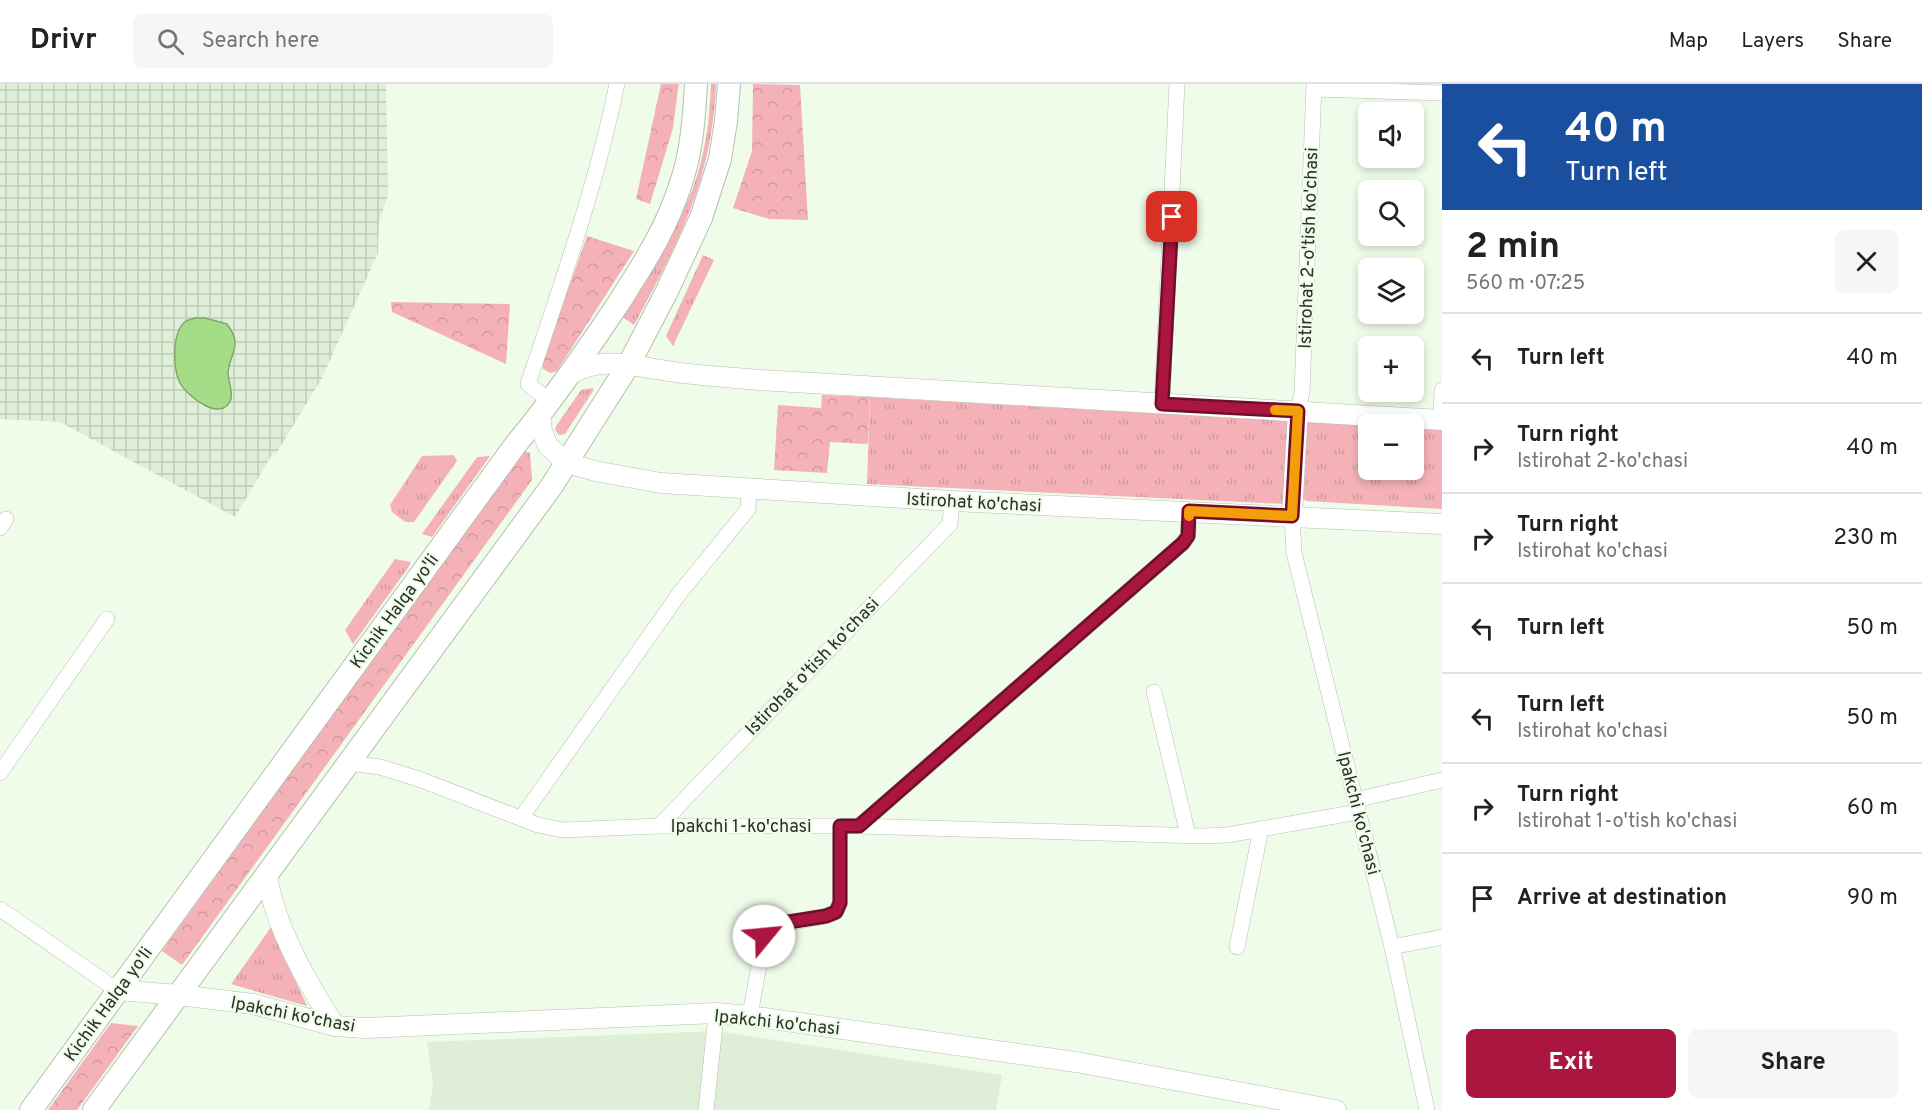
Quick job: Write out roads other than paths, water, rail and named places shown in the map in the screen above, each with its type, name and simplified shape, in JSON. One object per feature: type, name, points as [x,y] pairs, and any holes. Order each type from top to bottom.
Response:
[{"type":"highway","name":"Kichik Halqa yo'li","points":[[30,1110],[509,453],[569,375],[647,260],[665,226],[681,183],[688,157],[696,84]]},
{"type":"highway","points":[[94,1110],[567,463],[629,364],[701,218],[722,149],[729,84]]},
{"type":"main road","points":[[569,375],[584,367],[601,363],[629,364],[668,371],[760,380],[1441,420]]},
{"type":"main road","name":"Istirohat ko'chasi","points":[[545,408],[542,431],[548,446],[567,463],[595,471],[662,483],[952,501],[1442,524]]},
{"type":"main road","points":[[1292,516],[1298,411]]},
{"type":"main road","points":[[267,875],[270,895],[281,925],[316,997],[335,1026]]},
{"type":"main road","name":"Ipakchi ko'chasi","points":[[117,990],[253,1004],[335,1026],[365,1028],[717,1013],[750,1016],[1076,1062],[1336,1110]]},
{"type":"street","points":[[545,408],[528,384],[584,215],[608,129],[617,84]]},
{"type":"street","points":[[1162,404],[1178,84]]},
{"type":"street","points":[[1314,86],[1442,93]]},
{"type":"street","name":"Istirohat 2-o'tish ko'chasi","points":[[1298,411],[1302,392],[1314,86]]},
{"type":"street","points":[[1441,420],[1442,390]]},
{"type":"street","points":[[521,818],[679,594],[748,509],[749,489]]},
{"type":"street","name":"Istirohat o'tish ko'chasi","points":[[659,826],[950,524],[952,501]]},
{"type":"street","points":[[859,826],[1183,543],[1188,536],[1189,511]]},
{"type":"street","name":"Ipakchi ko'chasi","points":[[1292,516],[1294,553],[1392,947],[1428,1110]]},
{"type":"street","points":[[0,773],[107,619]]},
{"type":"street","points":[[1154,692],[1188,835]]},
{"type":"street","name":"Ipakchi 1-ko'chasi","points":[[349,762],[380,767],[419,778],[521,818],[552,829],[562,830],[659,826],[859,826],[1227,835],[1357,806],[1442,780]]},
{"type":"street","points":[[750,1016],[764,936],[770,927],[836,912],[840,903],[840,826]]},
{"type":"street","points":[[1237,947],[1261,829]]},
{"type":"street","points":[[0,909],[117,990]]},
{"type":"street","points":[[1392,947],[1442,937]]},
{"type":"street","points":[[706,1110],[715,1025]]}]
